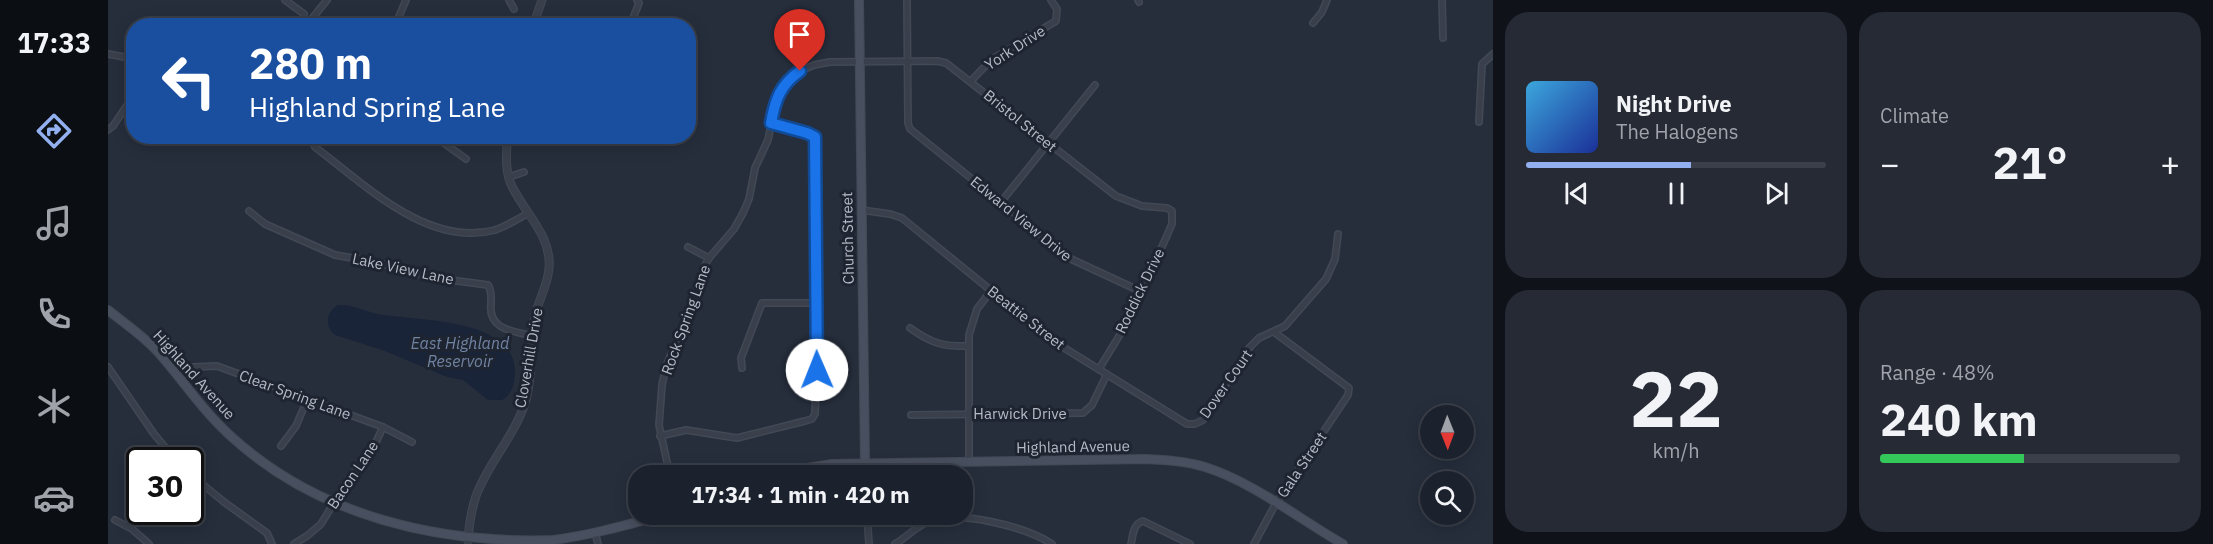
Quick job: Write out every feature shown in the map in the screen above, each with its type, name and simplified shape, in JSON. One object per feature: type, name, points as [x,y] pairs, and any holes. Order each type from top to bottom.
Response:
[{"type":"main road","name":"Church Street","points":[[859,0],[865,463]]},
{"type":"main road","name":"Highland Avenue","points":[[108,310],[154,348],[205,411],[234,439],[263,463],[301,488],[333,505],[382,525],[437,538],[467,542],[529,542],[595,532],[628,524]]},
{"type":"main road","name":"Highland Avenue","points":[[835,465],[1177,460],[1220,472],[1343,544]]},
{"type":"street","points":[[285,0],[304,14]]},
{"type":"street","points":[[312,18],[327,0]]},
{"type":"street","points":[[398,18],[406,0]]},
{"type":"street","points":[[509,0],[514,9]]},
{"type":"street","points":[[535,18],[542,0]]},
{"type":"street","points":[[633,18],[639,3],[637,0]]},
{"type":"street","points":[[907,0],[908,62]]},
{"type":"street","name":"York Drive","points":[[971,81],[991,60],[1056,21],[1057,9],[1051,0]]},
{"type":"street","points":[[1313,22],[1322,12],[1327,0]]},
{"type":"street","points":[[1442,0],[1443,38]]},
{"type":"street","points":[[108,54],[126,57]]},
{"type":"street","points":[[1479,122],[1482,64],[1493,54]]},
{"type":"street","name":"Bristol Street","points":[[859,63],[937,61],[946,63],[1116,196],[1142,206],[1167,207],[1172,211]]},
{"type":"street","name":"Rock Spring Lane","points":[[667,465],[660,436],[660,411],[666,366],[695,298],[708,258],[734,229],[749,199],[755,168],[768,140],[777,95],[788,79],[814,65],[830,62],[859,63]]},
{"type":"street","name":"Edward View Drive","points":[[908,62],[908,123],[910,129],[1071,259],[1142,292]]},
{"type":"street","points":[[1001,202],[1095,85]]},
{"type":"street","points":[[108,130],[126,106]]},
{"type":"street","points":[[660,436],[686,430],[737,438],[749,437],[812,419],[815,414],[817,370],[815,137],[771,123]]},
{"type":"street","points":[[315,144],[315,147],[389,204],[412,217],[442,229],[484,232],[496,230],[528,213]]},
{"type":"street","points":[[445,144],[466,159]]},
{"type":"street","name":"Cloverhill Drive","points":[[467,542],[476,495],[506,444],[525,402],[531,370],[537,308],[550,266],[543,236],[509,177],[507,144]]},
{"type":"street","points":[[509,177],[524,172]]},
{"type":"street","name":"Beattie Street","points":[[861,210],[883,212],[902,218],[1053,341],[1187,424],[1195,424]]},
{"type":"street","name":"Lake View Lane","points":[[249,211],[265,224],[335,255],[375,262],[428,277],[488,285],[491,289],[490,314],[492,320],[498,325],[533,336]]},
{"type":"street","name":"Roddick Drive","points":[[1099,369],[1130,318],[1172,224],[1172,211]]},
{"type":"street","name":"Dover Court","points":[[1195,424],[1203,420],[1250,347],[1259,338],[1285,326],[1326,279],[1335,259],[1338,234]]},
{"type":"street","points":[[688,247],[708,258]]},
{"type":"street","points":[[969,462],[969,346],[972,322],[977,309],[991,291]]},
{"type":"street","points":[[742,368],[741,358],[762,303],[816,303]]},
{"type":"street","points":[[910,328],[939,345],[969,346]]},
{"type":"street","name":"Gala Street","points":[[1254,544],[1276,503],[1348,395],[1349,388],[1274,332]]},
{"type":"street","name":"Clear Spring Lane","points":[[177,375],[193,367],[217,366],[383,427],[412,442]]},
{"type":"street","points":[[108,368],[165,447]]},
{"type":"street","name":"Harwick Drive","points":[[911,415],[1083,413],[1092,405],[1107,374]]},
{"type":"street","points":[[281,446],[296,426],[307,400]]},
{"type":"street","name":"Bacon Lane","points":[[294,544],[307,537],[321,524],[349,478],[371,453],[383,427]]},
{"type":"street","points":[[204,486],[267,533],[272,544]]},
{"type":"street","points":[[894,544],[917,527],[930,521],[942,517],[954,517],[1010,526],[1052,544]]},
{"type":"street","points":[[116,520],[132,529],[149,544]]},
{"type":"street","points":[[1131,544],[1134,528],[1138,522],[1143,521],[1190,544]]},
{"type":"street","points":[[868,525],[869,544]]},
{"type":"street","points":[[595,532],[598,544]]},
{"type":"water","name":"East Highland Reservoir","points":[[338,305],[378,314],[461,325],[482,332],[499,341],[511,355],[515,373],[512,389],[502,400],[488,400],[463,380],[447,377],[385,351],[335,335],[329,328],[328,319],[331,311]]},
{"type":"route","points":[[800,71],[788,79],[777,95],[771,123],[815,137],[817,370]]}]
